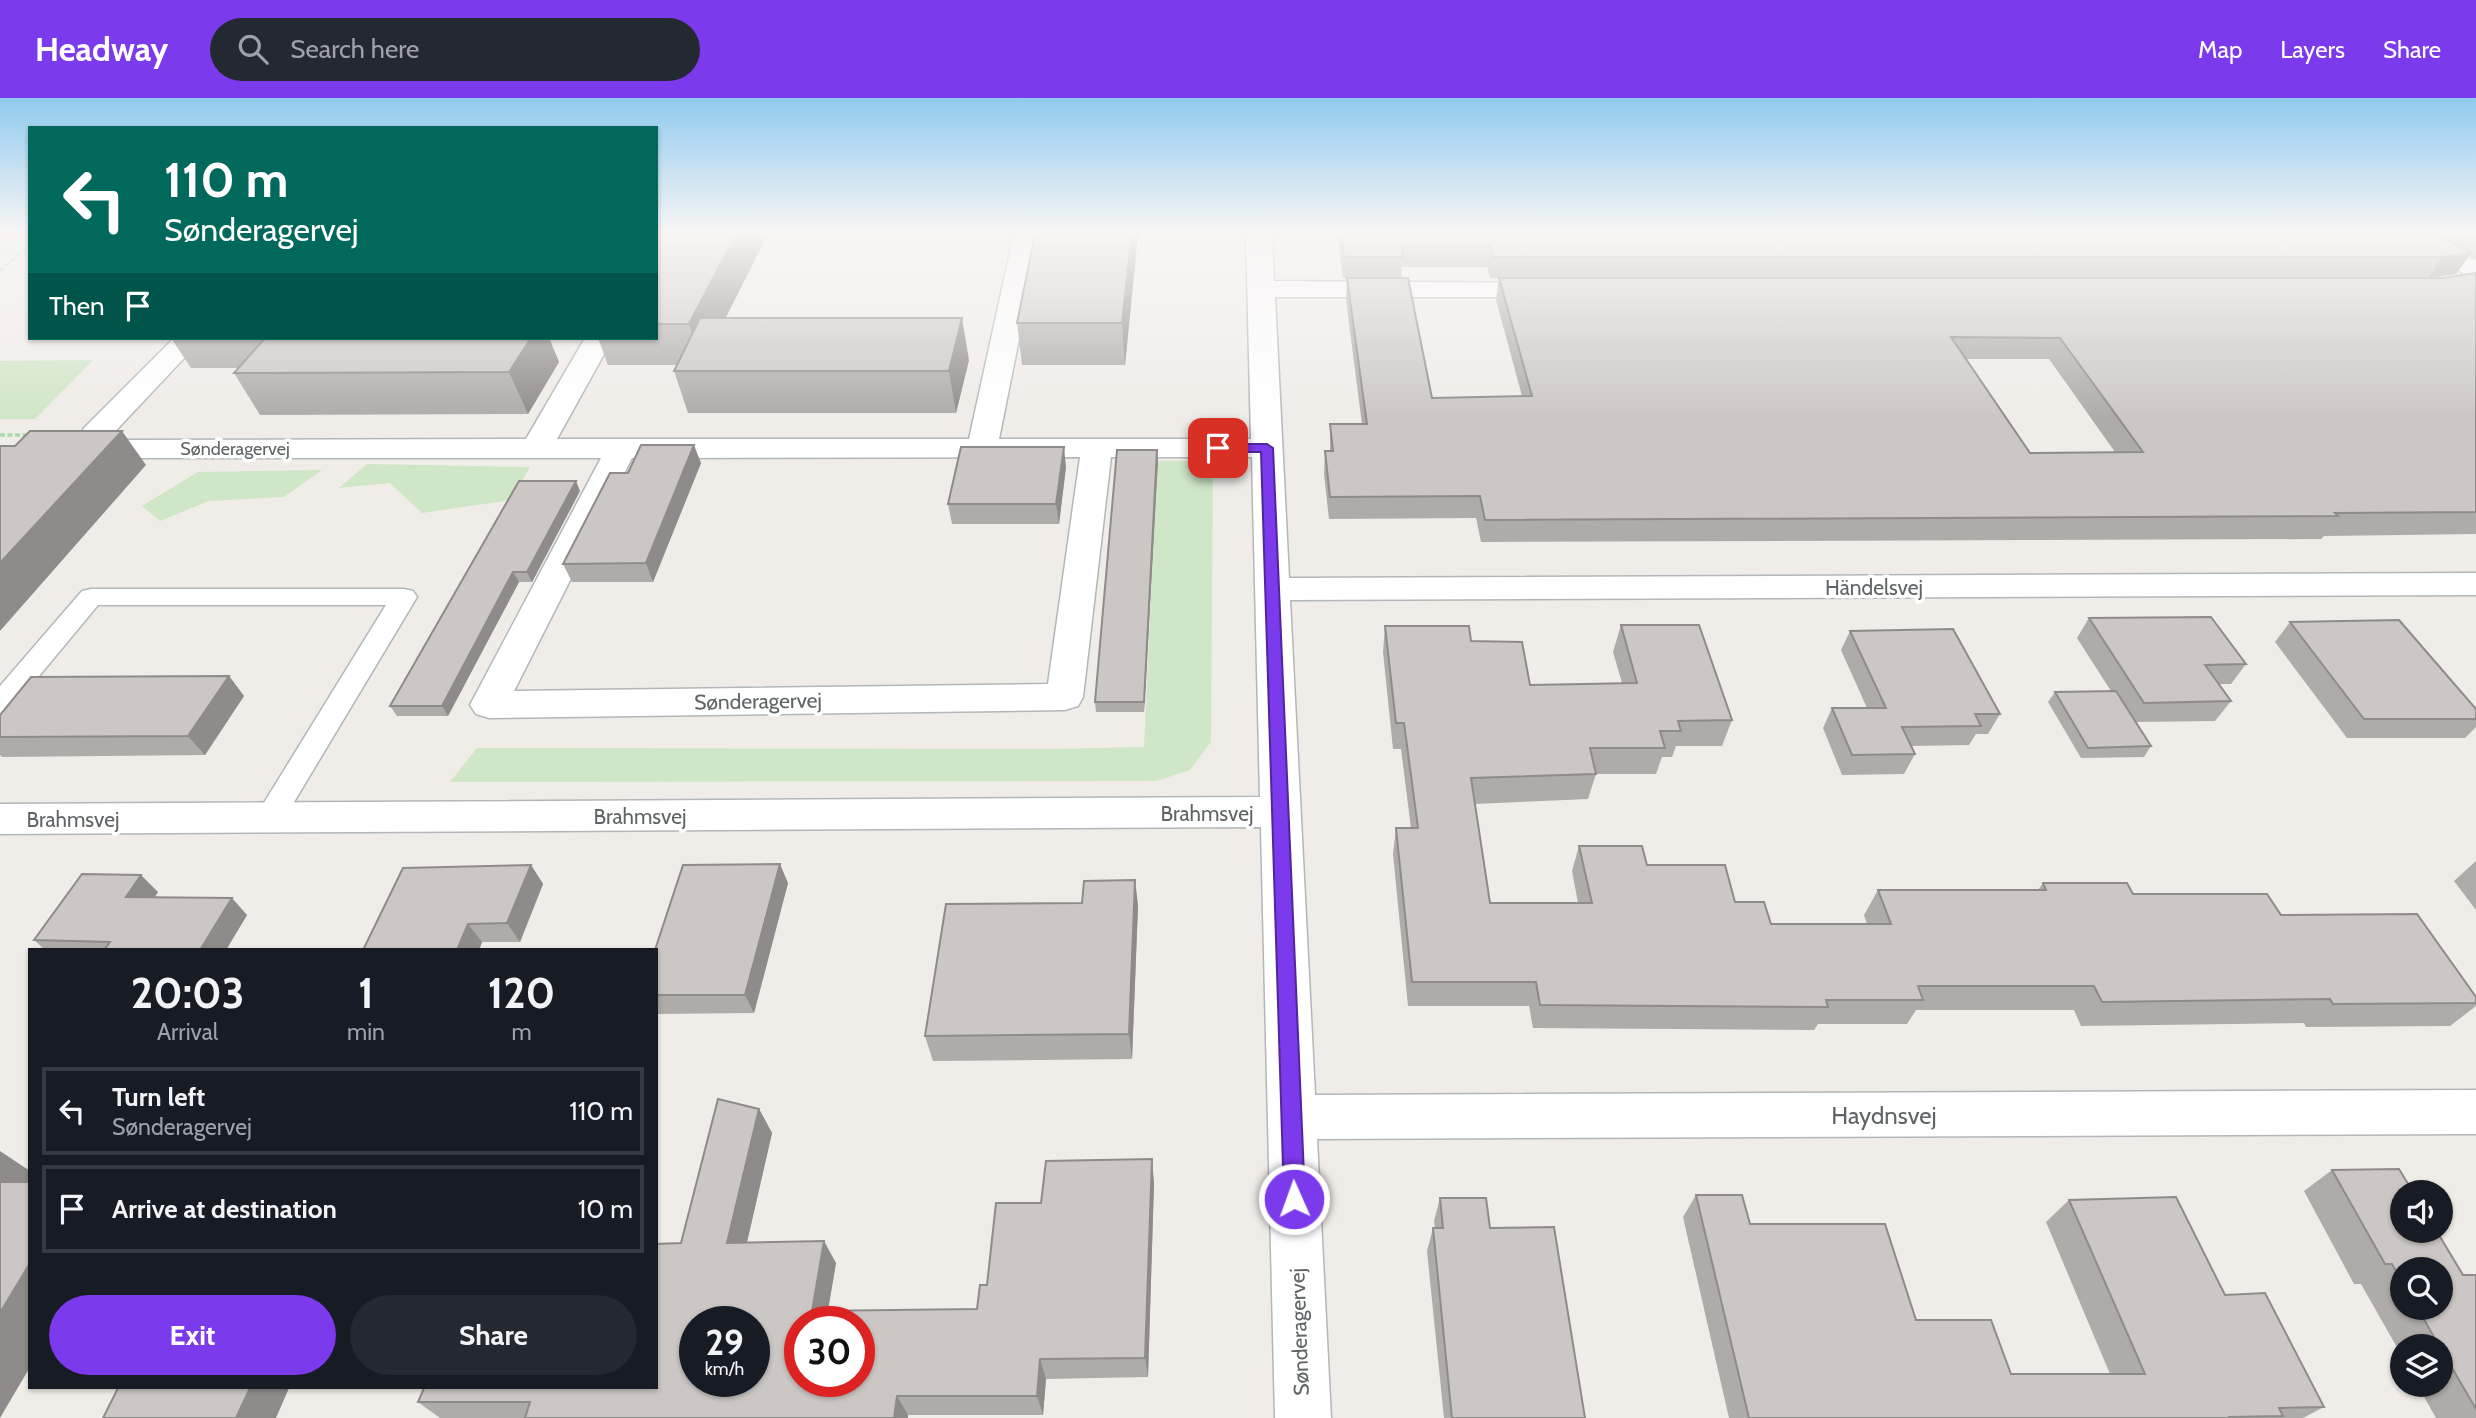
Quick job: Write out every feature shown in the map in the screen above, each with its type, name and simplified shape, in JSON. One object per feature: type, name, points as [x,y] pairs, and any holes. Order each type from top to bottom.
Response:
[{"type":"street","points":[[982,449],[1014,296]]},
{"type":"street","name":"Sønderagervej","points":[[1261,296],[1303,1418]]},
{"type":"street","name":"Sønderagervej","points":[[187,340],[95,434],[86,449],[1267,448]]},
{"type":"street","points":[[536,449],[598,340]]},
{"type":"street","name":"Sønderagervej","points":[[621,449],[489,705],[1065,697],[1097,448]]},
{"type":"street","name":"Händelsvej","points":[[1272,589],[2476,584]]},
{"type":"street","name":"Brahmsvej","points":[[0,819],[1280,812]]},
{"type":"street","name":"Haydnsvej","points":[[1291,1117],[2476,1112]]},
{"type":"lane","points":[[0,705],[92,597],[404,597],[270,819]]},
{"type":"green space","points":[[93,360],[35,419],[0,419],[0,361]]},
{"type":"green space","points":[[1147,461],[1213,461],[1211,742],[1190,770],[1156,781],[450,782],[477,748],[1144,747],[1156,485],[1113,485],[1125,470]]},
{"type":"green space","points":[[367,464],[530,467],[511,500],[422,513],[390,483],[339,488]]},
{"type":"green space","points":[[322,470],[284,497],[209,501],[160,521],[142,506],[198,472]]},
{"type":"building","points":[[658,296],[704,296],[689,324],[658,324]]},
{"type":"building","points":[[1023,296],[1125,296],[1122,323],[1017,323]]},
{"type":"building","points":[[1349,296],[1412,296],[1432,398],[1532,396],[1504,296],[2476,296],[2476,512],[2335,513],[2338,516],[1485,520],[1480,496],[1330,497],[1325,451],[1333,451],[1330,424],[1367,424]],"holes":[[[1951,337],[2060,338],[2143,452],[2030,453]]]},
{"type":"building","points":[[700,318],[962,318],[949,371],[674,371]]},
{"type":"building","points":[[263,340],[530,340],[509,372],[234,373]]},
{"type":"building","points":[[30,431],[122,431],[0,563],[0,446],[15,446]]},
{"type":"building","points":[[641,445],[694,445],[646,563],[563,564],[610,473],[628,473]]},
{"type":"building","points":[[961,447],[1064,447],[1056,504],[948,504]]},
{"type":"building","points":[[1117,450],[1157,450],[1144,702],[1095,702]]},
{"type":"building","points":[[519,481],[576,481],[527,572],[513,572],[442,706],[390,706]]},
{"type":"building","points":[[2211,617],[2246,664],[2205,665],[2231,701],[2144,703],[2089,618]]},
{"type":"building","points":[[2399,620],[2476,709],[2476,719],[2364,719],[2290,622]]},
{"type":"building","points":[[1621,625],[1699,625],[1732,720],[1678,721],[1681,731],[1660,731],[1665,748],[1590,748],[1596,774],[1471,778],[1490,903],[1592,903],[1579,846],[1642,846],[1647,865],[1725,865],[1735,902],[1764,902],[1771,924],[1891,924],[1878,890],[2046,890],[2043,883],[2127,883],[2133,894],[2267,894],[2281,915],[2417,914],[2476,997],[2476,1003],[2333,1004],[2330,999],[2102,1002],[2094,986],[1918,986],[1923,1000],[1826,1000],[1828,1007],[1540,1005],[1536,982],[1412,982],[1396,828],[1418,828],[1404,723],[1396,723],[1385,626],[1469,626],[1471,641],[1522,642],[1530,685],[1637,683]]},
{"type":"building","points":[[1953,629],[2000,714],[1975,714],[1981,726],[1902,727],[1915,754],[1852,755],[1832,708],[1886,708],[1850,631]]},
{"type":"building","points":[[229,676],[188,736],[0,737],[0,715],[31,677]]},
{"type":"building","points":[[2116,691],[2151,746],[2088,748],[2055,692]]},
{"type":"building","points":[[780,864],[745,995],[658,995],[658,948],[656,948],[683,865]]},
{"type":"building","points":[[531,865],[507,923],[468,924],[458,948],[364,948],[403,868]]},
{"type":"building","points":[[82,874],[141,875],[126,897],[232,898],[201,948],[106,948],[110,942],[34,940]]},
{"type":"building","points":[[1135,880],[1129,1034],[925,1036],[946,904],[1082,903],[1084,881]]},
{"type":"building","points":[[718,1099],[759,1109],[727,1243],[824,1241],[813,1306],[784,1306],[784,1397],[875,1397],[875,1310],[977,1309],[980,1285],[987,1285],[996,1203],[1041,1203],[1046,1161],[1152,1159],[1145,1358],[1040,1359],[1037,1396],[897,1396],[894,1418],[525,1418],[530,1402],[418,1402],[424,1389],[658,1389],[658,1244],[681,1243]]},
{"type":"building","points":[[2399,1169],[2406,1180],[2390,1180],[2390,1243],[2444,1243],[2452,1257],[2390,1257],[2390,1264],[2385,1264],[2332,1170]]},
{"type":"building","points":[[0,1182],[28,1182],[28,1266],[0,1313]]},
{"type":"building","points":[[1696,1195],[1742,1195],[1750,1224],[1885,1224],[1916,1320],[1991,1320],[2011,1374],[2145,1374],[2069,1200],[2176,1197],[2225,1295],[2265,1293],[2324,1407],[2279,1408],[2283,1416],[2231,1418],[1749,1418]]},
{"type":"building","points":[[1440,1198],[1486,1198],[1490,1228],[1554,1227],[1585,1418],[1452,1418],[1433,1228],[1443,1228]]},
{"type":"building","points":[[2453,1258],[2463,1275],[2476,1275],[2476,1409],[2453,1370],[2453,1334],[2432,1334],[2424,1320],[2453,1320]]},
{"type":"building","points":[[118,1389],[250,1389],[236,1418],[103,1418]]},
{"type":"route","points":[[1218,448],[1267,448],[1294,1199]]}]
